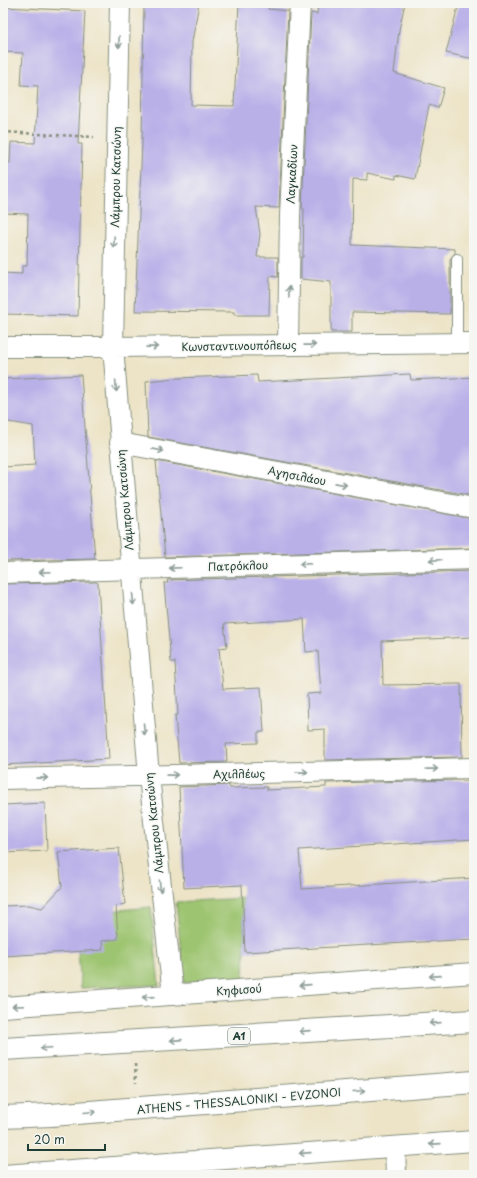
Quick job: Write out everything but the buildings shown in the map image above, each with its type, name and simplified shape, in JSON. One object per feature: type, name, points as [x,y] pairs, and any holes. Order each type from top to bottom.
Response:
[{"type":"highway","name":"Α1","points":[[3,1049],[474,1021]]},
{"type":"highway","name":"ATHENS - THESSALONIKI - EVZONOI","points":[[3,1117],[51,1115],[474,1082]]},
{"type":"street","name":"Λάμπρου Κατσώνη","points":[[120,3],[113,347],[130,569],[149,776],[173,995]]},
{"type":"street","name":"Λαγκαδίων","points":[[288,345],[290,215],[300,3]]},
{"type":"street","name":"Κωνσταντινουπόλεως","points":[[3,347],[466,343]]},
{"type":"street","name":"Αγησιλάου","points":[[120,443],[474,508]]},
{"type":"street","name":"Πατρόκλου","points":[[3,573],[474,559]]},
{"type":"street","name":"Αχιλλέως","points":[[3,779],[474,768]]},
{"type":"street","name":"Κηφισού","points":[[3,1007],[474,973]]},
{"type":"street","points":[[3,1175],[191,1168],[395,1147],[474,1141]]},
{"type":"street","points":[[395,1147],[396,1175]]},
{"type":"lane","points":[[457,259],[466,343]]},
{"type":"path","points":[[3,132],[117,139]]},
{"type":"green space","points":[[243,898],[245,952],[244,979],[184,983],[176,902]]},
{"type":"green space","points":[[151,907],[159,985],[81,988],[75,914]]}]
